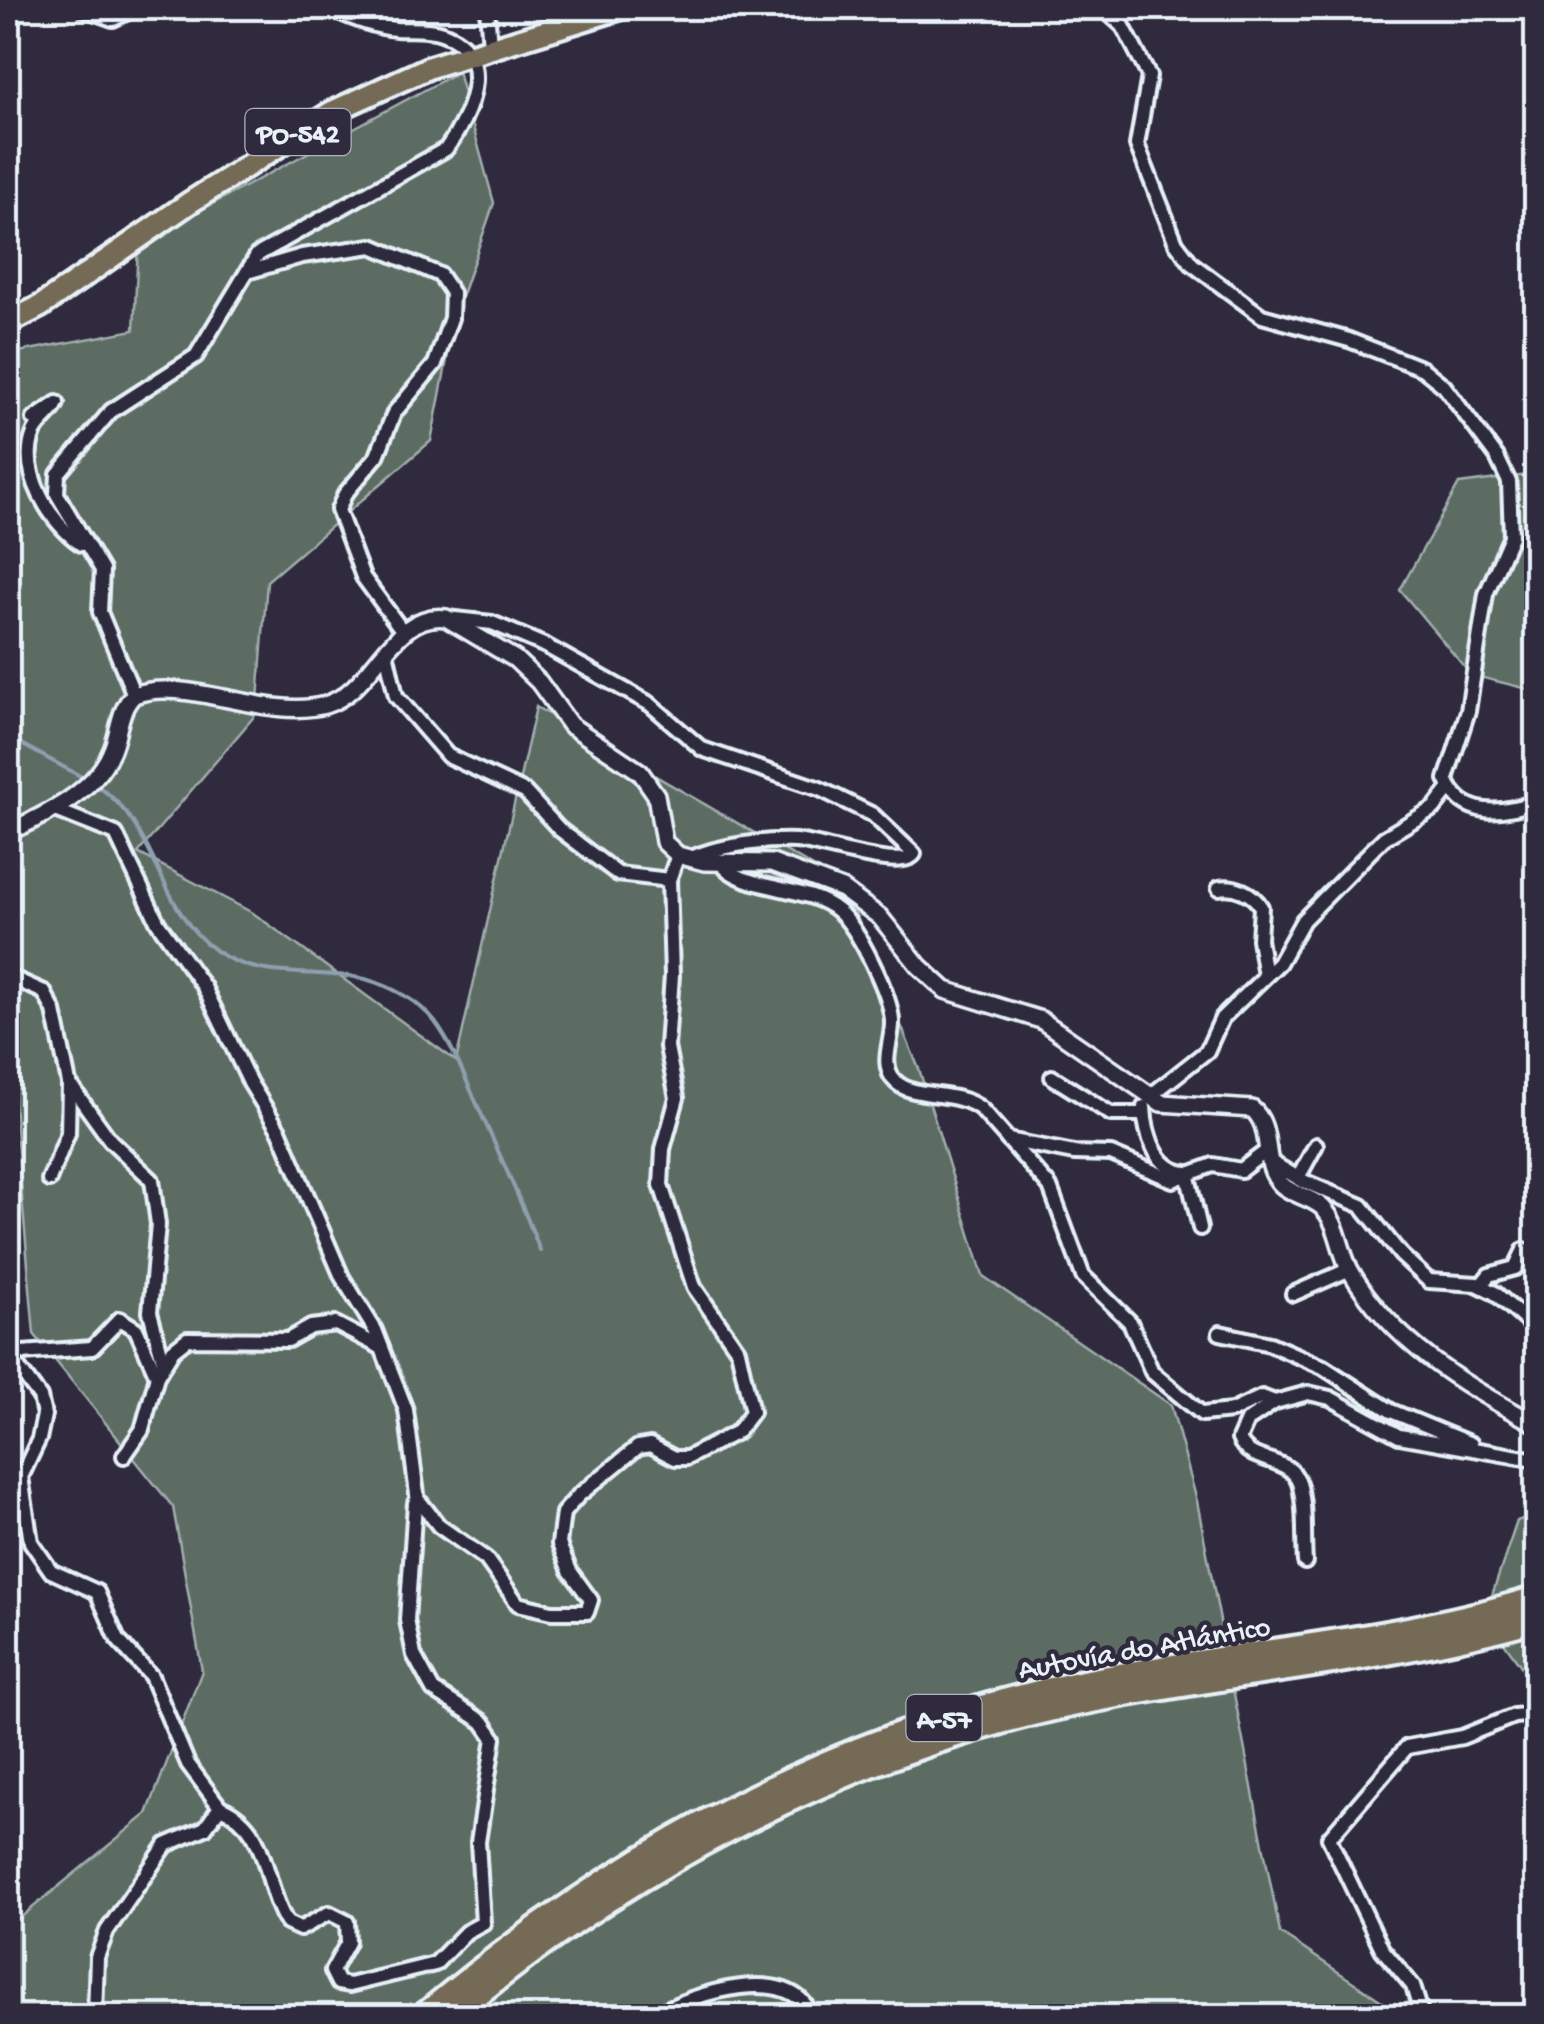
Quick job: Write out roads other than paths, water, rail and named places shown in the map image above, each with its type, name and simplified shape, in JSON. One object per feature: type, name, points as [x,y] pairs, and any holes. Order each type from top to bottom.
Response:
[{"type":"highway","name":"Autovía do Atlántico","points":[[423,2016],[517,1940],[618,1870],[757,1792],[858,1748],[963,1712],[1081,1682],[1372,1638],[1536,1598]]},
{"type":"highway","name":"Autovía do Atlántico","points":[[452,2016],[528,1957],[664,1864],[794,1798],[890,1759],[1051,1710],[1178,1685],[1423,1649],[1536,1619]]},
{"type":"main road","name":"PO-542","points":[[8,322],[41,306],[189,203],[332,112],[468,54],[622,8]]},
{"type":"street","points":[[82,8],[113,19],[136,8]]},
{"type":"street","points":[[134,695],[100,612],[102,570],[56,494],[58,474],[111,411],[196,356],[257,255],[446,149],[466,122],[478,85],[468,54],[442,33],[376,26],[330,8]]},
{"type":"street","points":[[488,8],[490,47]]},
{"type":"street","points":[[1103,8],[1124,26],[1149,76],[1137,146],[1176,244],[1192,264],[1262,316],[1349,340],[1423,369],[1444,386],[1497,457],[1508,482],[1511,536],[1486,594],[1468,710],[1446,771],[1450,788],[1474,808],[1492,814],[1536,802]]},
{"type":"street","points":[[248,272],[302,256],[372,246],[440,276],[452,293],[451,318],[435,364],[394,413],[377,456],[345,494],[338,510],[363,577],[404,632]]},
{"type":"street","points":[[34,419],[57,403],[34,431],[32,460],[49,514],[87,547]]},
{"type":"street","points":[[446,618],[514,659],[539,682],[570,725],[640,772],[656,795],[664,842],[684,858],[772,863],[842,889],[880,917],[945,990],[1041,1020],[1146,1102],[1252,1109],[1266,1126],[1270,1156],[1280,1184],[1327,1214],[1350,1269],[1432,1364],[1536,1424]]},
{"type":"street","points":[[8,832],[53,808],[104,767],[123,708],[134,695],[158,691],[273,708],[323,706],[347,696],[404,632],[422,621],[446,618],[492,623],[546,646],[650,704],[702,749],[820,790],[873,815],[914,854],[902,860],[838,852],[798,841],[684,858],[670,880],[672,975],[667,1047],[678,1087],[663,1149],[662,1199],[694,1287],[738,1350],[752,1408],[750,1419],[737,1432],[687,1458],[675,1458],[650,1444],[638,1447],[578,1495],[563,1512],[559,1534],[565,1562],[591,1600],[591,1609],[580,1614],[518,1604],[486,1559],[439,1526],[418,1502],[406,1410],[382,1348],[366,1310],[326,1246],[315,1209],[280,1132],[250,1083],[204,987],[146,902],[116,834],[53,808]]},
{"type":"street","points":[[386,652],[396,696],[448,756],[526,792],[559,830],[618,874],[670,880]]},
{"type":"street","points":[[1052,1077],[1111,1114],[1146,1102],[1204,1055],[1222,1018],[1279,963],[1302,920],[1384,838],[1434,808],[1450,788]]},
{"type":"street","points":[[719,861],[740,879],[779,886],[825,903],[842,914],[877,976],[892,1019],[887,1069],[894,1080],[905,1088],[970,1100],[1050,1187],[1083,1276],[1130,1322],[1152,1372],[1202,1414],[1232,1410],[1262,1397],[1275,1402]]},
{"type":"street","points":[[1219,888],[1249,894],[1261,908],[1259,939],[1265,976]]},
{"type":"street","points":[[8,976],[44,992],[50,1000],[69,1083],[68,1132],[49,1180]]},
{"type":"street","points":[[69,1083],[110,1140],[152,1180],[158,1224],[150,1312],[161,1370]]},
{"type":"street","points":[[1146,1102],[1150,1144],[1175,1171],[1188,1173]]},
{"type":"street","points":[[1008,1140],[1074,1153],[1111,1154],[1163,1179],[1181,1178],[1213,1165],[1242,1170],[1270,1156]]},
{"type":"street","points":[[1298,1178],[1316,1145]]},
{"type":"street","points":[[1270,1156],[1298,1178],[1362,1206],[1401,1255],[1430,1281],[1481,1285],[1510,1305],[1536,1336]]},
{"type":"street","points":[[1188,1173],[1200,1228]]},
{"type":"street","points":[[1481,1285],[1489,1275],[1515,1268],[1524,1250]]},
{"type":"street","points":[[1293,1294],[1350,1269]]},
{"type":"street","points":[[8,1354],[92,1348],[107,1337],[115,1321],[126,1320],[161,1370]]},
{"type":"street","points":[[124,1456],[142,1430],[161,1370],[187,1339],[288,1340],[323,1324],[347,1327],[382,1348]]},
{"type":"street","points":[[1220,1334],[1270,1344],[1323,1367],[1392,1411],[1454,1434],[1475,1448]]},
{"type":"street","points":[[8,1354],[40,1396],[44,1415],[40,1438],[21,1476],[33,1547],[51,1571],[97,1592],[118,1640],[151,1676],[188,1764],[220,1808],[244,1820],[256,1834],[287,1923],[300,1929],[329,1913],[346,1922],[348,1942],[332,1971],[338,1983],[348,1985],[434,1964],[466,1932],[483,1924],[478,1842],[494,1738],[483,1722],[433,1690],[414,1655],[407,1620],[414,1558],[414,1506],[418,1502]]},
{"type":"street","points":[[1305,1562],[1299,1484],[1286,1466],[1248,1454],[1239,1439],[1247,1420],[1275,1402],[1297,1394],[1319,1394],[1399,1436],[1536,1460]]},
{"type":"street","points":[[1422,2016],[1414,1986],[1382,1949],[1329,1838],[1407,1747],[1474,1734],[1514,1716],[1536,1714]]},
{"type":"street","points":[[96,2016],[97,1957],[107,1931],[166,1845],[205,1828],[220,1808]]},
{"type":"street","points":[[655,2016],[702,1994],[728,1988],[788,1990],[802,1998],[811,2016]]},
{"type":"waterway","points":[[8,737],[82,777]]},
{"type":"waterway","points":[[99,787],[134,824],[181,913],[196,934],[216,951],[233,961],[270,971],[365,979],[404,995],[428,1014],[460,1065],[540,1251]]}]
